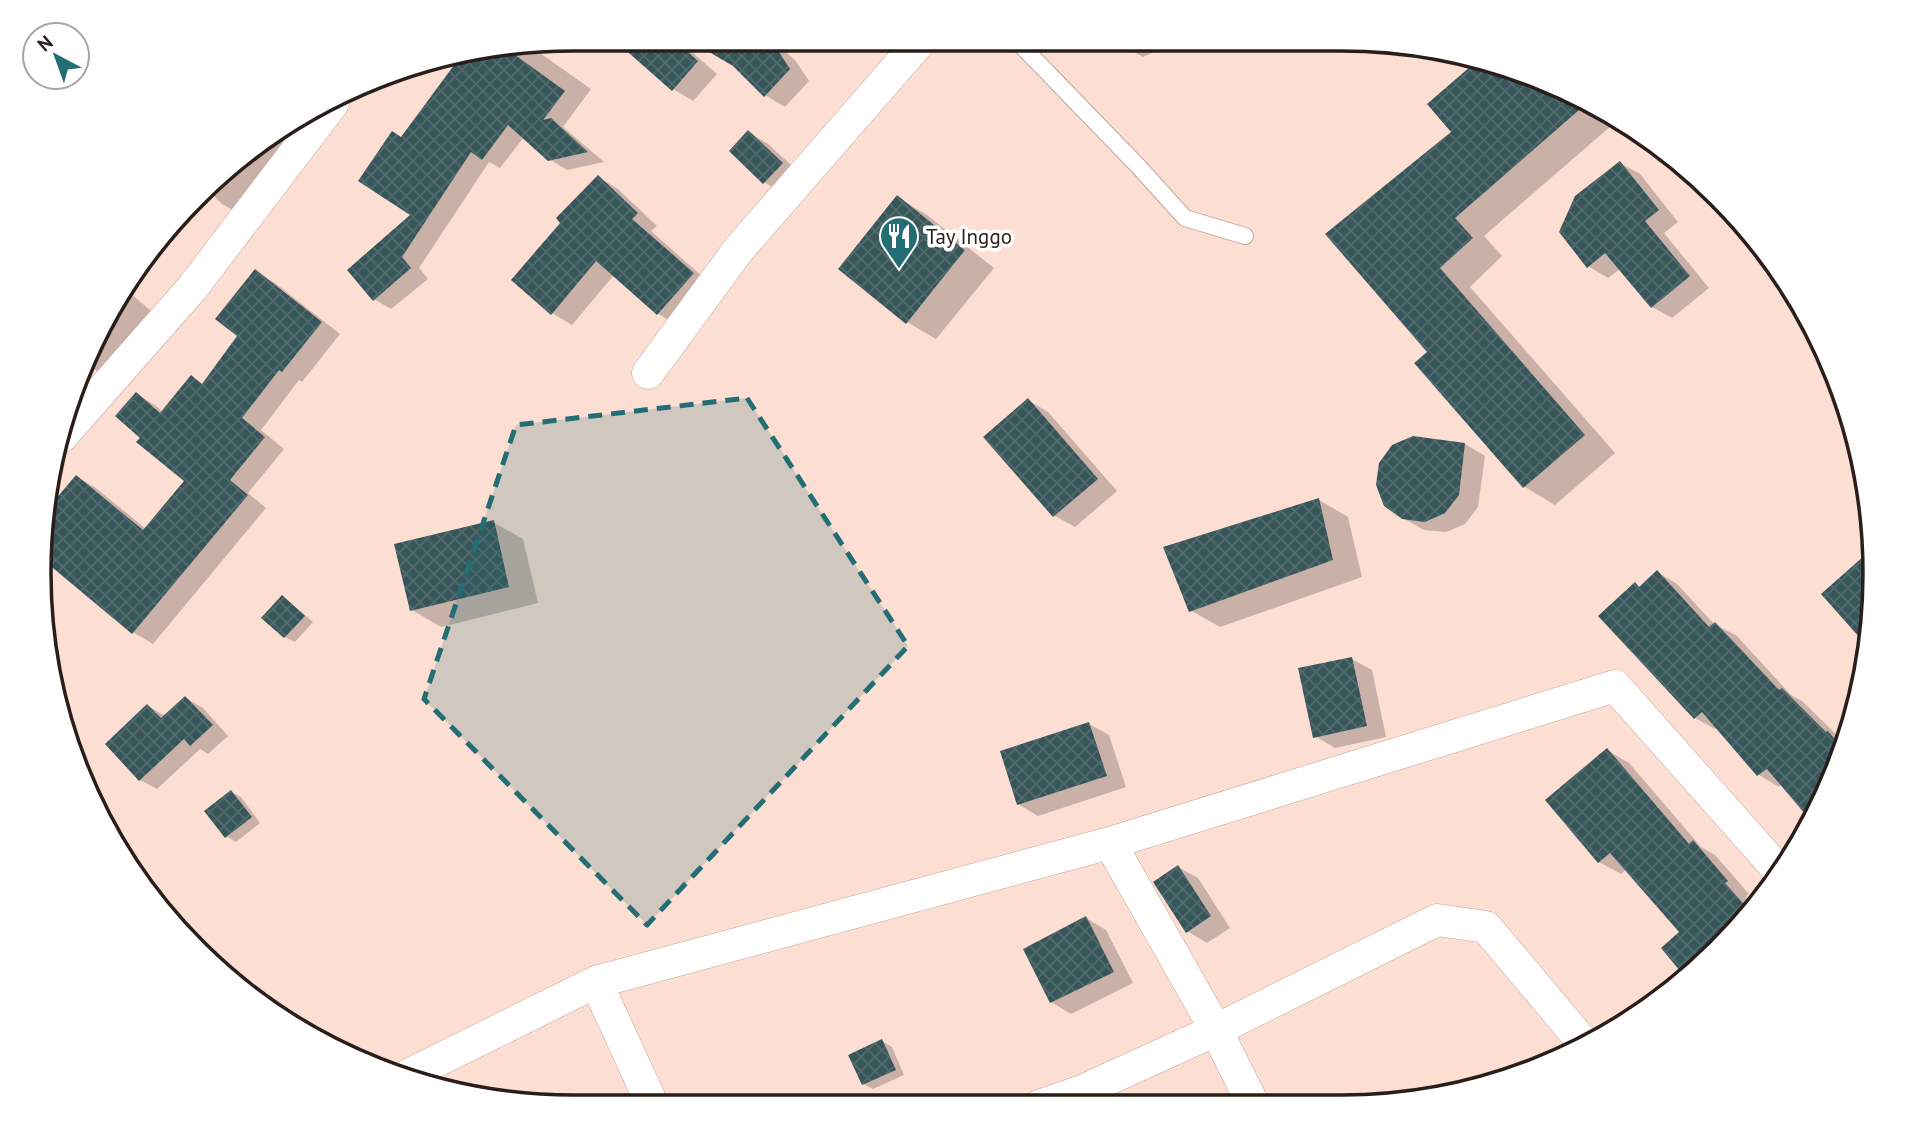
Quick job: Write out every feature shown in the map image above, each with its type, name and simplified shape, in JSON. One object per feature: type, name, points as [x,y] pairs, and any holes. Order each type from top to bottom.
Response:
[{"type":"street","points":[[648,373],[738,249],[911,51]]},
{"type":"street","points":[[73,423],[193,287],[324,114]]},
{"type":"street","points":[[416,1071],[596,982],[1110,843],[1615,687],[1774,865]]},
{"type":"street","points":[[1110,843],[1216,1030],[1248,1095]]},
{"type":"street","points":[[1071,1095],[1216,1030],[1437,920],[1486,927],[1579,1037]]},
{"type":"street","points":[[596,982],[648,1095]]},
{"type":"lane","points":[[1027,51],[1185,218],[1245,236]]},
{"type":"highlighted area","points":[[747,398],[908,646],[647,925],[424,699],[516,425]]},
{"type":"building","points":[[627,51],[687,51],[698,61],[672,91]]},
{"type":"building","points":[[707,51],[778,51],[790,69],[764,97],[733,66]]},
{"type":"building","points":[[514,54],[565,91],[543,120],[551,118],[588,152],[548,161],[508,125],[482,160],[471,152],[402,257],[411,268],[373,301],[347,270],[410,215],[358,181],[392,131],[401,137],[454,65]]},
{"type":"building","points":[[1469,67],[1509,78],[1580,109],[1455,218],[1473,238],[1440,268],[1585,435],[1523,488],[1414,363],[1427,352],[1325,234],[1451,132],[1427,104]]},
{"type":"building","points":[[748,130],[783,163],[763,184],[729,151]]},
{"type":"building","points":[[1620,161],[1659,210],[1645,221],[1690,276],[1651,308],[1605,253],[1587,268],[1559,232],[1575,196]]},
{"type":"building","points":[[598,175],[638,213],[632,219],[694,273],[657,315],[596,261],[551,315],[511,280],[560,223],[556,218]]},
{"type":"building","points":[[897,195],[965,250],[906,324],[838,269]]},
{"type":"building","points":[[255,269],[322,322],[282,372],[279,370],[242,418],[265,437],[230,480],[248,495],[132,634],[51,567],[56,499],[76,475],[143,530],[184,481],[136,442],[140,438],[115,416],[136,392],[160,413],[191,375],[202,384],[237,336],[215,319]]},
{"type":"building","points":[[1028,398],[1098,479],[1053,517],[983,437]]},
{"type":"building","points":[[1413,436],[1465,443],[1459,495],[1445,513],[1425,522],[1402,519],[1384,506],[1376,485],[1379,463],[1392,445]]},
{"type":"building","points":[[1319,498],[1333,560],[1189,612],[1163,547]]},
{"type":"building","points":[[494,520],[509,587],[410,611],[394,544]]},
{"type":"building","points":[[1863,557],[1859,637],[1821,594]]},
{"type":"building","points":[[1657,570],[1709,627],[1715,622],[1779,690],[1782,688],[1836,741],[1804,813],[1767,769],[1757,776],[1702,712],[1694,719],[1598,616],[1635,582],[1639,587]]},
{"type":"building","points":[[282,595],[305,616],[284,638],[261,618]]},
{"type":"building","points":[[1352,657],[1367,726],[1313,738],[1298,668]]},
{"type":"building","points":[[185,696],[213,725],[190,746],[184,739],[139,781],[105,744],[147,704],[161,718]]},
{"type":"building","points":[[1089,722],[1107,776],[1017,805],[1000,751]]},
{"type":"building","points":[[1607,748],[1689,844],[1693,840],[1744,904],[1680,970],[1661,948],[1679,932],[1610,853],[1598,863],[1545,800]]},
{"type":"building","points":[[231,790],[252,817],[225,838],[204,811]]},
{"type":"building","points":[[1178,865],[1211,916],[1186,933],[1153,882]]},
{"type":"building","points":[[1086,916],[1114,972],[1050,1003],[1023,949]]},
{"type":"building","points":[[882,1039],[896,1070],[862,1085],[848,1055]]},
{"type":"place","name":"Tay Inggo","points":[[899,270]]}]
